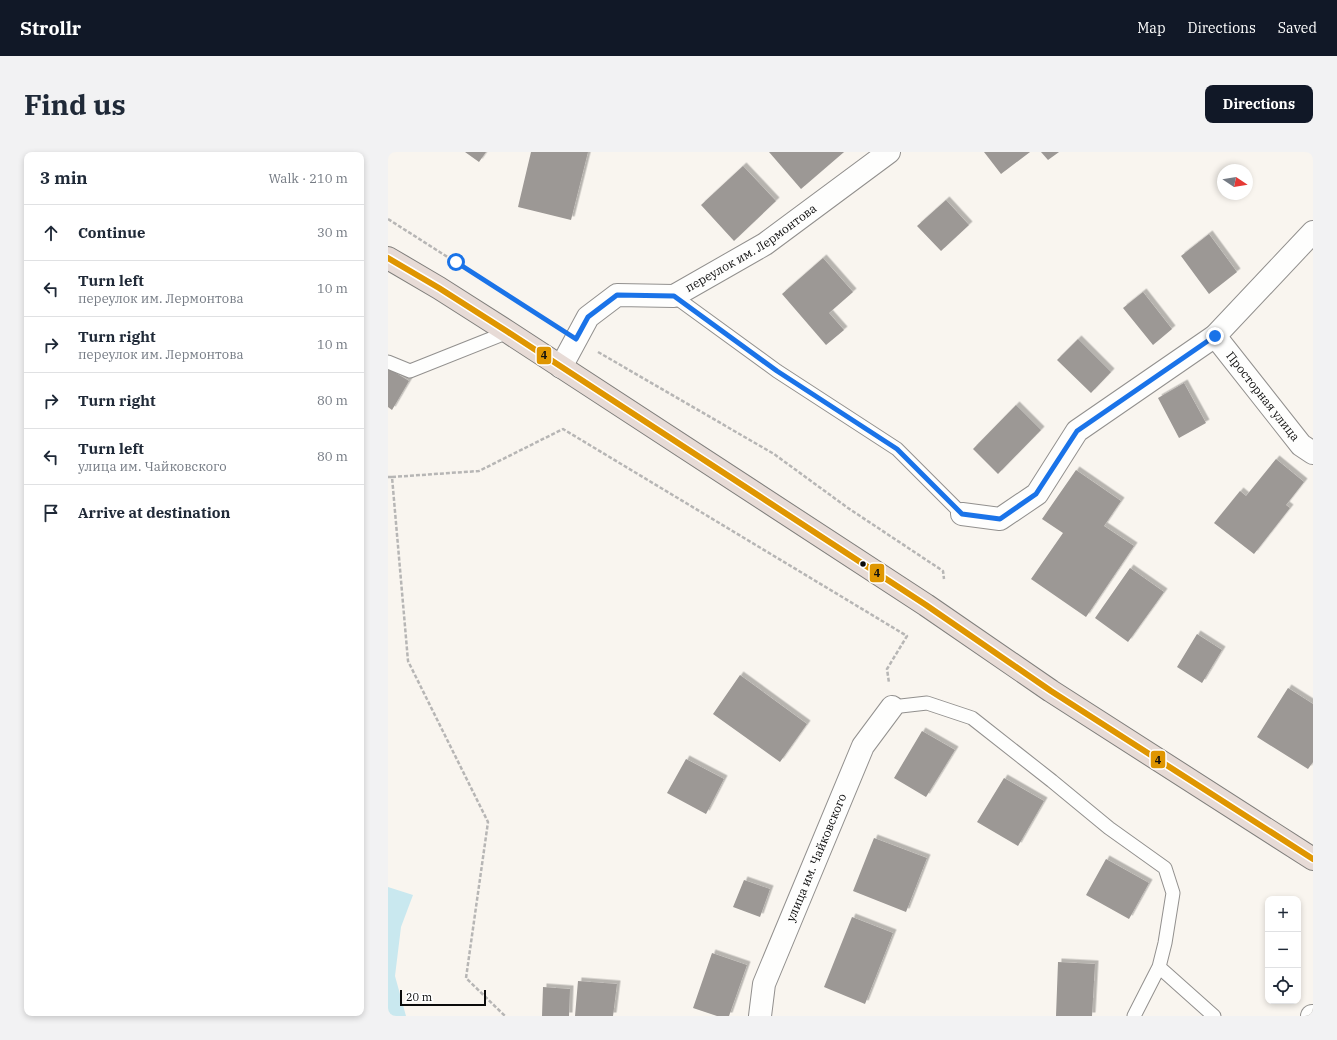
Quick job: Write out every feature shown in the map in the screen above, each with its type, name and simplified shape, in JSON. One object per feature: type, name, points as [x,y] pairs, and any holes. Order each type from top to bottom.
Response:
[{"type":"highway","points":[[388,258],[439,288],[508,332],[926,605],[1051,690],[1313,859]]},
{"type":"street","name":"переулок им. Лермонтова","points":[[561,367],[588,317],[617,295],[674,296],[765,244],[889,152]]},
{"type":"street","points":[[962,514],[1000,519],[1036,494],[1077,431],[1215,336],[1313,232]]},
{"type":"street","name":"Просторная улица","points":[[1215,336],[1301,445],[1313,453]]},
{"type":"street","name":"улица им. Чайковского","points":[[760,1016],[764,984],[863,746],[892,707]]},
{"type":"lane","points":[[674,296],[777,371],[897,449],[962,514]]},
{"type":"lane","points":[[388,362],[410,370],[508,332]]},
{"type":"lane","points":[[892,707],[927,703],[972,718],[1109,828],[1166,868],[1173,893],[1165,943],[1159,967],[1134,1016]]},
{"type":"lane","points":[[1159,967],[1214,1016]]},
{"type":"path","points":[[388,219],[576,339],[774,454],[848,508],[943,571],[944,579]]},
{"type":"path","points":[[388,477],[479,471],[563,428],[907,636],[887,669]]},
{"type":"path","points":[[392,477],[408,661],[488,822],[466,978],[505,1016]]},
{"type":"water","points":[[388,887],[413,895],[401,927],[395,976],[406,1016],[388,1016]]},
{"type":"building","points":[[465,152],[486,152],[479,162]]},
{"type":"building","points":[[531,152],[588,152],[571,220],[518,207]]},
{"type":"building","points":[[769,152],[844,152],[801,189]]},
{"type":"building","points":[[984,152],[1030,152],[1001,174]]},
{"type":"building","points":[[1041,152],[1059,152],[1048,160]]},
{"type":"building","points":[[743,166],[776,201],[734,241],[701,205]]},
{"type":"building","points":[[946,200],[969,225],[941,251],[917,226]]},
{"type":"building","points":[[1209,234],[1237,272],[1209,294],[1181,256]]},
{"type":"building","points":[[823,258],[853,292],[829,313],[844,330],[826,345],[782,294]]},
{"type":"building","points":[[1143,292],[1172,329],[1153,345],[1123,308]]},
{"type":"building","points":[[1078,339],[1111,372],[1091,393],[1057,360]]},
{"type":"building","points":[[388,368],[409,381],[392,410],[388,407]]},
{"type":"building","points":[[1184,383],[1206,423],[1179,438],[1158,398]]},
{"type":"building","points":[[1016,405],[1041,430],[998,474],[973,449]]},
{"type":"building","points":[[1276,459],[1304,482],[1286,505],[1290,508],[1254,554],[1214,523],[1240,491],[1246,496]]},
{"type":"building","points":[[1076,470],[1121,501],[1104,526],[1134,546],[1086,617],[1031,579],[1063,533],[1042,519]]},
{"type":"building","points":[[1130,568],[1164,592],[1128,642],[1095,618]]},
{"type":"building","points":[[1197,634],[1222,650],[1202,683],[1177,667]]},
{"type":"building","points":[[740,675],[807,724],[780,762],[713,714]]},
{"type":"building","points":[[1288,688],[1313,704],[1313,762],[1308,769],[1257,737]]},
{"type":"building","points":[[922,731],[955,750],[926,797],[894,778]]},
{"type":"building","points":[[686,759],[724,779],[706,814],[667,793]]},
{"type":"building","points":[[1004,778],[1044,801],[1018,846],[977,822]]},
{"type":"building","points":[[874,838],[927,858],[906,912],[853,891]]},
{"type":"building","points":[[1106,859],[1149,883],[1129,919],[1086,895]]},
{"type":"building","points":[[744,880],[770,889],[760,917],[733,907]]},
{"type":"building","points":[[852,917],[893,933],[865,1004],[824,987]]},
{"type":"building","points":[[712,953],[747,965],[729,1016],[717,1016],[693,1008]]},
{"type":"building","points":[[1058,962],[1095,964],[1092,1016],[1056,1016]]},
{"type":"building","points":[[578,981],[617,984],[613,1016],[575,1016]]},
{"type":"building","points":[[543,987],[570,989],[569,1016],[542,1016]]},
{"type":"transit line","name":"4","points":[[388,258],[439,288],[508,332],[926,605],[1051,691],[1313,859]]},
{"type":"route","points":[[456,262],[576,339],[588,317],[617,295],[674,296],[777,371],[897,449],[962,514],[1000,519],[1036,494],[1077,431],[1215,336]]}]
